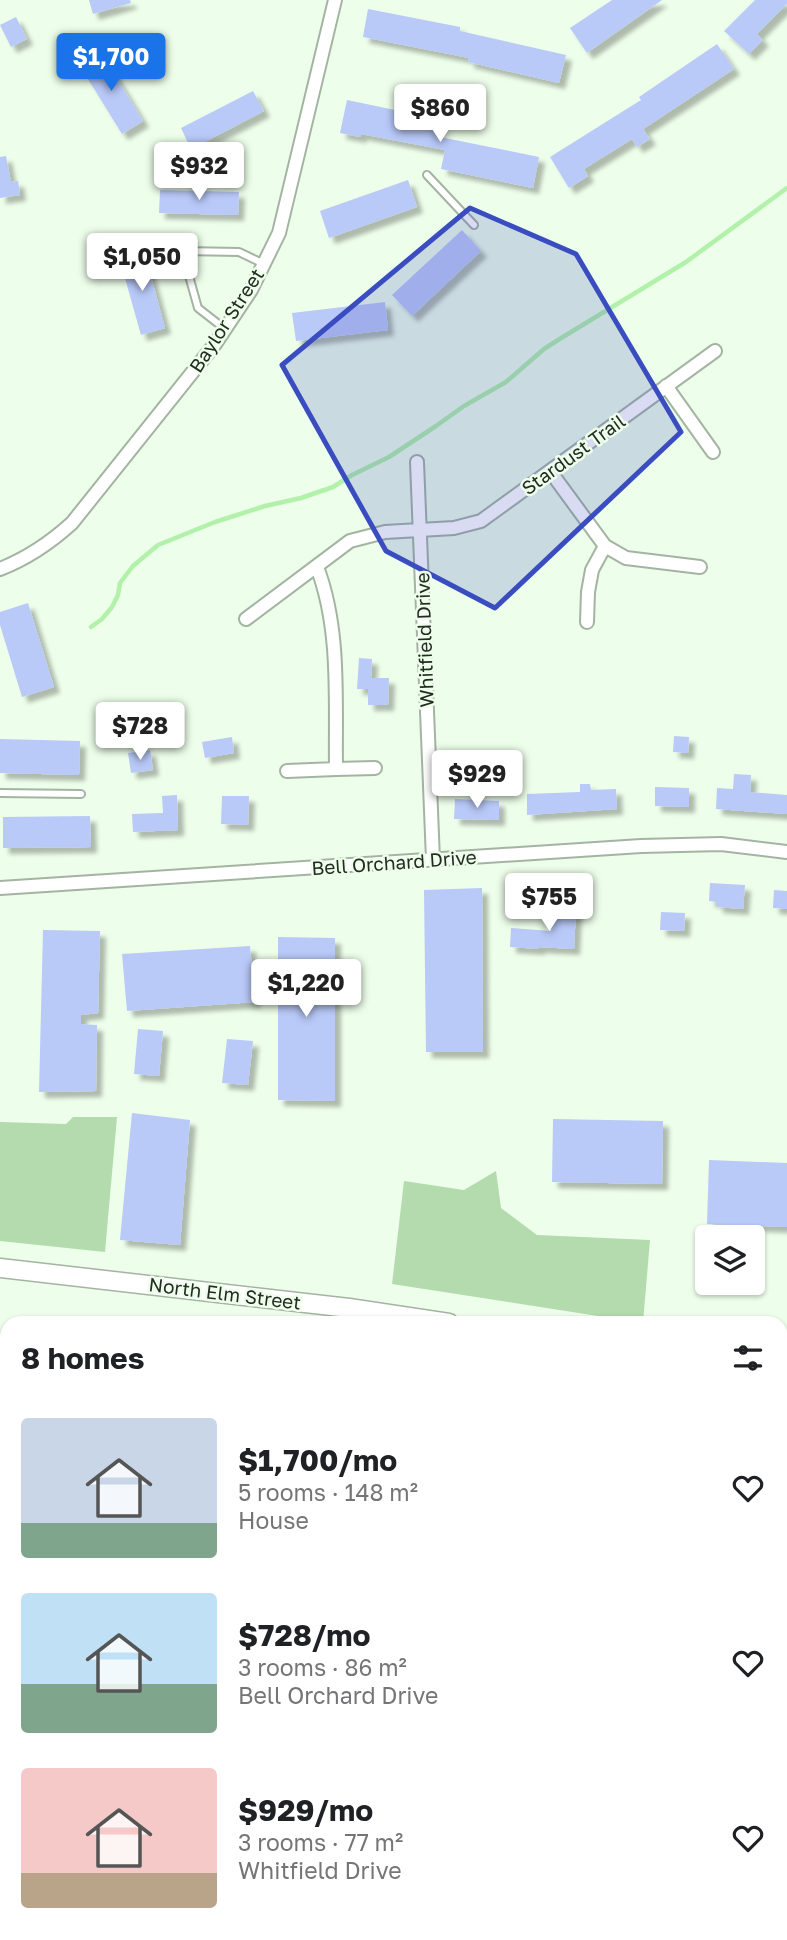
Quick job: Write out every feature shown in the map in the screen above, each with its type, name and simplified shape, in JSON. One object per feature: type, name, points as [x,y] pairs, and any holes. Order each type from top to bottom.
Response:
[{"type":"main road","name":"North Elm Street","points":[[0,1268],[402,1316]]},
{"type":"street","name":"Baylor Street","points":[[0,569],[37,552],[72,523],[158,417],[251,290],[279,233],[335,0]]},
{"type":"street","name":"Stardust Trail","points":[[246,619],[350,541],[385,533],[454,528],[481,521],[715,351]]},
{"type":"street","points":[[666,386],[713,452]]},
{"type":"street","name":"Whitfield Drive","points":[[417,462],[433,860]]},
{"type":"street","points":[[550,471],[605,546],[625,558],[700,568]]},
{"type":"street","points":[[587,622],[592,570],[605,546]]},
{"type":"street","points":[[317,567],[331,612],[335,666],[336,769]]},
{"type":"street","points":[[287,771],[375,768]]},
{"type":"street","name":"Bell Orchard Drive","points":[[0,888],[627,847],[721,844],[787,852]]},
{"type":"lane","points":[[427,175],[474,225]]},
{"type":"lane","points":[[225,329],[198,308],[182,251],[239,252],[264,264]]},
{"type":"lane","points":[[0,793],[81,794]]},
{"type":"highlighted area","points":[[470,208],[576,254],[681,432],[495,608],[386,551],[282,365]]},
{"type":"green space","points":[[73,1117],[117,1117],[105,1252],[0,1241],[0,1122],[66,1124]]},
{"type":"green space","points":[[496,1171],[501,1208],[537,1235],[650,1240],[644,1316],[598,1316],[392,1284],[404,1181],[464,1190]]},
{"type":"building","points":[[89,0],[130,0],[131,3],[93,14]]},
{"type":"building","points":[[612,0],[662,0],[587,53],[570,28]]},
{"type":"building","points":[[755,0],[787,0],[787,4],[757,34],[763,40],[749,54],[724,31]]},
{"type":"building","points":[[368,9],[460,27],[460,31],[566,55],[559,83],[468,62],[469,58],[363,37]]},
{"type":"building","points":[[16,17],[27,39],[11,47],[0,25]]},
{"type":"building","points":[[717,44],[734,69],[643,129],[650,139],[637,147],[632,139],[584,169],[588,176],[569,188],[550,157],[641,100],[639,97]]},
{"type":"building","points":[[101,52],[143,121],[122,134],[80,66]]},
{"type":"building","points":[[253,91],[264,111],[191,149],[181,128]]},
{"type":"building","points":[[347,100],[438,119],[435,136],[539,157],[533,188],[441,169],[445,150],[361,134],[360,137],[340,133]]},
{"type":"building","points":[[6,156],[11,182],[18,181],[20,195],[0,198],[0,157]]},
{"type":"building","points":[[408,180],[417,207],[329,238],[320,211]]},
{"type":"building","points":[[160,190],[239,192],[238,215],[159,213]]},
{"type":"building","points":[[462,230],[481,251],[412,316],[392,295]]},
{"type":"building","points":[[144,251],[165,328],[141,335],[119,257]]},
{"type":"building","points":[[385,302],[388,330],[296,341],[292,313]]},
{"type":"building","points":[[28,603],[54,687],[22,697],[0,625],[0,612]]},
{"type":"building","points":[[359,658],[372,659],[371,678],[389,678],[388,705],[368,705],[368,689],[357,689]]},
{"type":"building","points":[[674,736],[689,737],[688,753],[673,752]]},
{"type":"building","points":[[232,737],[234,753],[205,758],[202,742]]},
{"type":"building","points":[[0,739],[80,741],[79,775],[0,773]]},
{"type":"building","points":[[150,750],[153,770],[131,773],[128,753]]},
{"type":"building","points":[[734,774],[751,775],[750,792],[787,795],[787,814],[716,809],[717,788],[733,789]]},
{"type":"building","points":[[580,784],[590,784],[591,790],[616,789],[617,809],[527,815],[527,794],[580,792]]},
{"type":"building","points":[[655,787],[689,788],[689,807],[655,806]]},
{"type":"building","points":[[177,795],[178,830],[133,832],[132,814],[163,813],[162,796]]},
{"type":"building","points":[[222,796],[249,796],[248,825],[221,824]]},
{"type":"building","points":[[455,799],[499,801],[499,820],[454,819]]},
{"type":"building","points":[[90,816],[91,847],[3,848],[3,817]]},
{"type":"building","points":[[710,883],[745,885],[743,909],[717,907],[717,902],[709,901]]},
{"type":"building","points":[[482,888],[483,1052],[426,1052],[424,890]]},
{"type":"building","points":[[774,890],[787,891],[787,909],[773,908]]},
{"type":"building","points":[[552,908],[576,910],[574,949],[510,947],[511,928],[551,931]]},
{"type":"building","points":[[661,912],[685,913],[684,931],[660,930]]},
{"type":"building","points":[[43,930],[100,931],[98,1013],[81,1015],[81,1024],[97,1025],[96,1091],[39,1092]]},
{"type":"building","points":[[278,937],[335,938],[335,1101],[278,1100]]},
{"type":"building","points":[[250,946],[255,1002],[127,1011],[122,954]]},
{"type":"building","points":[[138,1029],[163,1031],[159,1076],[134,1074]]},
{"type":"building","points":[[227,1039],[253,1041],[248,1085],[222,1083]]},
{"type":"building","points":[[132,1113],[190,1120],[180,1245],[120,1240]]},
{"type":"building","points":[[553,1119],[663,1121],[662,1184],[552,1182]]},
{"type":"building","points":[[709,1160],[787,1163],[787,1227],[707,1224]]},
{"type":"waterway","points":[[91,627],[112,607],[120,583],[133,566],[158,545],[215,522],[333,487],[389,457],[464,406],[506,382],[544,349],[686,262],[787,188]]}]
